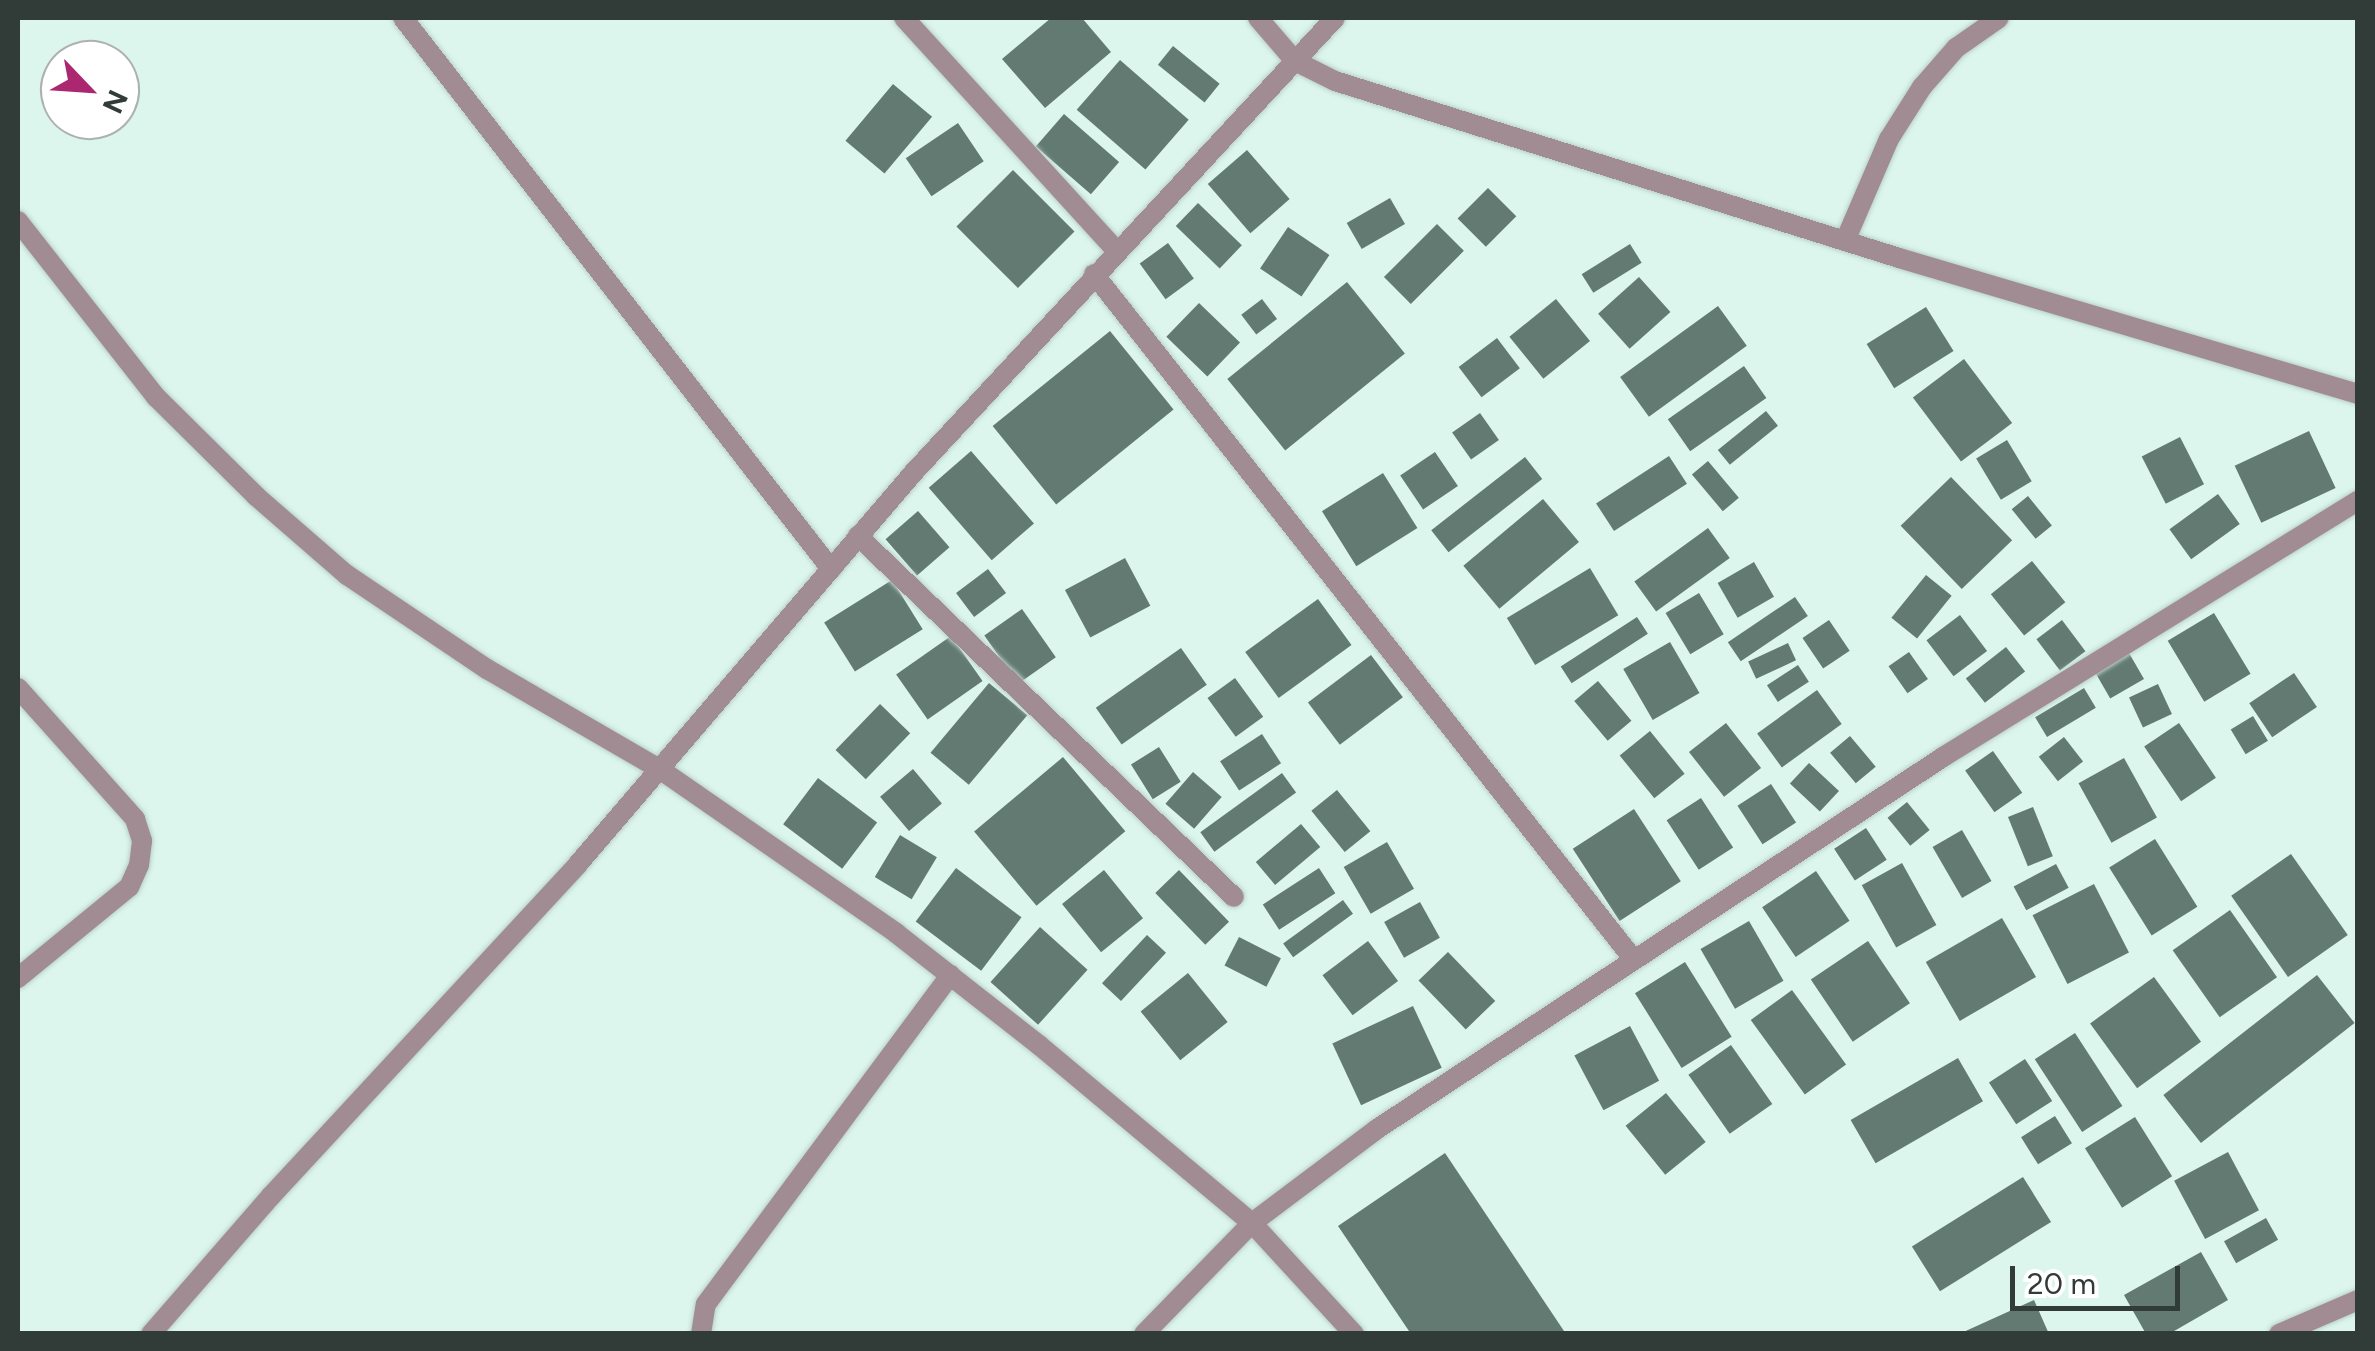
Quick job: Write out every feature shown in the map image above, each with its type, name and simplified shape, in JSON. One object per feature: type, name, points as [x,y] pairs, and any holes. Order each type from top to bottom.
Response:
[{"type":"street","points":[[403,18],[831,570]]},
{"type":"street","points":[[904,18],[1116,250]]},
{"type":"street","points":[[1258,18],[1295,61],[1335,81],[1845,242],[2358,394]]},
{"type":"street","points":[[150,1334],[578,864],[858,536],[1116,250],[1335,18]]},
{"type":"street","points":[[1845,242],[1889,138],[1922,87],[1956,48],[1999,18]]},
{"type":"street","points":[[18,221],[156,398],[256,496],[347,575],[487,669],[658,768],[950,975],[1252,1224],[1354,1334]]},
{"type":"street","points":[[1094,274],[1634,960]]},
{"type":"street","points":[[1144,1334],[1252,1224],[1378,1129],[1943,756],[2358,502]]},
{"type":"street","points":[[858,536],[1234,897]]},
{"type":"street","points":[[18,688],[135,818],[142,841],[139,865],[129,887],[18,978]]},
{"type":"street","points":[[701,1334],[706,1304],[950,975]]},
{"type":"street","points":[[2280,1334],[2358,1300]]},
{"type":"building","points":[[1051,18],[1082,18],[1111,52],[1045,108],[1002,59]]},
{"type":"building","points":[[1173,46],[1220,84],[1205,102],[1158,65]]},
{"type":"building","points":[[1120,60],[1189,120],[1145,170],[1077,110]]},
{"type":"building","points":[[893,84],[932,117],[885,173],[845,141]]},
{"type":"building","points":[[1064,114],[1119,162],[1091,194],[1036,146]]},
{"type":"building","points":[[958,123],[984,161],[931,196],[906,158]]},
{"type":"building","points":[[1247,150],[1290,199],[1250,233],[1208,184]]},
{"type":"building","points":[[1013,170],[1075,232],[1018,288],[956,227]]},
{"type":"building","points":[[1488,188],[1516,216],[1486,247],[1458,218]]},
{"type":"building","points":[[1390,198],[1405,224],[1362,249],[1347,223]]},
{"type":"building","points":[[1198,203],[1242,245],[1220,268],[1176,226]]},
{"type":"building","points":[[1437,224],[1464,251],[1411,304],[1384,277]]},
{"type":"building","points":[[1288,227],[1329,255],[1301,296],[1260,268]]},
{"type":"building","points":[[1168,243],[1194,279],[1166,299],[1140,264]]},
{"type":"building","points":[[1630,244],[1642,263],[1593,293],[1582,274]]},
{"type":"building","points":[[1639,277],[1670,312],[1630,349],[1598,314]]},
{"type":"building","points":[[1347,282],[1405,353],[1285,450],[1227,379]]},
{"type":"building","points":[[1262,299],[1277,319],[1256,335],[1241,315]]},
{"type":"building","points":[[1556,299],[1590,341],[1543,379],[1509,337]]},
{"type":"building","points":[[1199,303],[1240,343],[1207,376],[1166,337]]},
{"type":"building","points":[[1718,306],[1747,346],[1649,417],[1620,377]]},
{"type":"building","points":[[1926,307],[1954,351],[1894,388],[1867,344]]},
{"type":"building","points":[[1110,331],[1174,409],[1056,505],[993,426]]},
{"type":"building","points":[[1497,338],[1520,368],[1482,397],[1459,367]]},
{"type":"building","points":[[1964,359],[2012,423],[1961,461],[1913,398]]},
{"type":"building","points":[[1744,366],[1766,398],[1690,451],[1668,419]]},
{"type":"building","points":[[1766,411],[1778,426],[1730,465],[1718,450]]},
{"type":"building","points":[[1480,413],[1499,440],[1471,460],[1452,433]]},
{"type":"building","points":[[2309,431],[2336,488],[2261,523],[2235,466]]},
{"type":"building","points":[[2180,437],[2204,484],[2166,504],[2142,457]]},
{"type":"building","points":[[2007,440],[2032,481],[2001,500],[1976,459]]},
{"type":"building","points":[[971,451],[1034,523],[992,560],[929,488]]},
{"type":"building","points":[[1435,452],[1458,486],[1423,509],[1400,475]]},
{"type":"building","points":[[1669,456],[1687,484],[1614,531],[1596,503]]},
{"type":"building","points":[[1525,457],[1542,479],[1448,552],[1431,530]]},
{"type":"building","points":[[1708,461],[1739,498],[1723,511],[1692,474]]},
{"type":"building","points":[[1383,473],[1417,528],[1356,566],[1322,511]]},
{"type":"building","points":[[1951,477],[2012,540],[1962,589],[1901,526]]},
{"type":"building","points":[[2218,494],[2240,524],[2191,559],[2169,529]]},
{"type":"building","points":[[2028,496],[2052,526],[2036,539],[2012,509]]},
{"type":"building","points":[[1543,499],[1579,542],[1499,609],[1463,566]]},
{"type":"building","points":[[918,511],[949,547],[917,575],[886,539]]},
{"type":"building","points":[[1708,528],[1730,558],[1656,611],[1634,581]]},
{"type":"building","points":[[1125,558],[1150,606],[1090,638],[1065,590]]},
{"type":"building","points":[[2032,561],[2065,602],[2024,636],[1991,594]]},
{"type":"building","points":[[1754,562],[1774,597],[1738,618],[1718,583]]},
{"type":"building","points":[[1590,568],[1618,615],[1535,665],[1507,618]]},
{"type":"building","points":[[988,569],[1006,593],[974,617],[956,593]]},
{"type":"building","points":[[1926,575],[1952,596],[1917,639],[1891,618]]},
{"type":"building","points":[[892,580],[923,629],[855,672],[824,622]]},
{"type":"building","points":[[1699,593],[1724,634],[1690,654],[1666,613]]},
{"type":"building","points":[[1795,597],[1808,616],[1741,661],[1728,642]]},
{"type":"building","points":[[1318,599],[1352,645],[1279,698],[1245,652]]},
{"type":"building","points":[[1022,609],[1056,657],[1018,684],[984,635]]},
{"type":"building","points":[[2214,613],[2251,674],[2204,702],[2168,641]]},
{"type":"building","points":[[1960,615],[1987,651],[1954,676],[1926,640]]},
{"type":"building","points":[[1637,617],[1648,634],[1572,683],[1561,667]]},
{"type":"building","points":[[1829,620],[1850,651],[1823,669],[1802,638]]},
{"type":"building","points":[[2062,620],[2085,651],[2060,670],[2036,639]]},
{"type":"building","points":[[951,636],[983,681],[928,719],[896,674]]},
{"type":"building","points":[[1670,642],[1700,693],[1653,720],[1623,669]]},
{"type":"building","points":[[1788,643],[1796,660],[1756,679],[1748,662]]},
{"type":"building","points":[[2006,647],[2025,671],[1985,703],[1966,678]]},
{"type":"building","points":[[1181,648],[1207,685],[1122,745],[1096,708]]},
{"type":"building","points":[[1909,652],[1928,679],[1907,693],[1889,666]]},
{"type":"building","points":[[2129,653],[2144,679],[2110,698],[2095,672]]},
{"type":"building","points":[[1371,655],[1403,697],[1340,745],[1308,703]]},
{"type":"building","points":[[1798,665],[1809,682],[1778,702],[1767,685]]},
{"type":"building","points":[[2294,673],[2317,707],[2272,737],[2249,703]]},
{"type":"building","points":[[1235,678],[1263,717],[1236,737],[1207,698]]},
{"type":"building","points":[[1598,681],[1631,721],[1608,741],[1574,701]]},
{"type":"building","points":[[989,683],[1027,715],[969,785],[931,753]]},
{"type":"building","points":[[2158,684],[2172,714],[2143,727],[2129,698]]},
{"type":"building","points":[[2084,688],[2096,708],[2047,737],[2035,717]]},
{"type":"building","points":[[1817,690],[1842,724],[1782,767],[1757,733]]},
{"type":"building","points":[[880,704],[910,733],[866,779],[836,750]]},
{"type":"building","points":[[2253,716],[2268,741],[2246,754],[2231,729]]},
{"type":"building","points":[[1726,723],[1761,768],[1724,797],[1689,752]]},
{"type":"building","points":[[2179,723],[2216,778],[2181,801],[2144,746]]},
{"type":"building","points":[[1650,731],[1685,774],[1654,798],[1620,756]]},
{"type":"building","points":[[1262,734],[1281,763],[1239,791],[1220,761]]},
{"type":"building","points":[[1850,736],[1876,767],[1856,783],[1830,753]]},
{"type":"building","points":[[2064,737],[2083,761],[2058,781],[2039,757]]},
{"type":"building","points":[[1159,747],[1181,782],[1153,799],[1131,764]]},
{"type":"building","points":[[1993,751],[2022,793],[1994,812],[1965,771]]},
{"type":"building","points":[[1063,757],[1125,831],[1036,906],[974,832]]},
{"type":"building","points":[[2124,758],[2157,817],[2111,843],[2079,783]]},
{"type":"building","points":[[1809,763],[1839,791],[1820,811],[1790,783]]},
{"type":"building","points":[[913,769],[942,803],[909,831],[880,797]]},
{"type":"building","points":[[1193,772],[1222,797],[1194,829],[1165,804]]},
{"type":"building","points":[[1282,773],[1296,792],[1214,852],[1200,832]]},
{"type":"building","points":[[818,778],[877,823],[842,869],[783,824]]},
{"type":"building","points":[[1771,784],[1796,823],[1763,844],[1737,806]]},
{"type":"building","points":[[1337,790],[1370,831],[1345,852],[1311,811]]},
{"type":"building","points":[[1701,798],[1733,847],[1699,870],[1667,820]]},
{"type":"building","points":[[1907,802],[1930,830],[1910,846],[1888,818]]},
{"type":"building","points":[[2033,807],[2053,856],[2028,866],[2008,817]]},
{"type":"building","points":[[1634,809],[1681,881],[1620,921],[1573,849]]},
{"type":"building","points":[[1301,824],[1320,847],[1275,885],[1256,862]]},
{"type":"building","points":[[1866,828],[1887,860],[1855,881],[1834,849]]},
{"type":"building","points":[[1962,830],[1992,881],[1962,898],[1933,847]]},
{"type":"building","points":[[900,835],[937,857],[912,899],[875,877]]},
{"type":"building","points":[[2155,839],[2197,907],[2152,935],[2109,868]]},
{"type":"building","points":[[1387,842],[1414,889],[1371,914],[1344,867]]},
{"type":"building","points":[[2291,854],[2348,935],[2288,977],[2231,896]]},
{"type":"building","points":[[1902,863],[1936,925],[1896,947],[1862,885]]},
{"type":"building","points":[[2056,864],[2069,888],[2026,910],[2014,887]]},
{"type":"building","points":[[956,868],[1021,917],[981,971],[916,922]]},
{"type":"building","points":[[1319,868],[1335,893],[1279,930],[1263,904]]},
{"type":"building","points":[[1104,870],[1143,918],[1101,952],[1062,904]]},
{"type":"building","points":[[1179,870],[1229,922],[1205,945],[1155,893]]},
{"type":"building","points":[[1816,871],[1850,921],[1796,957],[1762,907]]},
{"type":"building","points":[[2094,884],[2129,953],[2067,984],[2033,915]]},
{"type":"building","points":[[1343,900],[1353,914],[1293,957],[1283,943]]},
{"type":"building","points":[[1420,902],[1440,938],[1404,958],[1384,922]]},
{"type":"building","points":[[2230,910],[2277,977],[2220,1017],[2173,950]]},
{"type":"building","points":[[2002,918],[2036,977],[1960,1021],[1926,962]]},
{"type":"building","points":[[1749,921],[1784,981],[1735,1009],[1701,949]]},
{"type":"building","points":[[1040,927],[1088,970],[1038,1025],[990,982]]},
{"type":"building","points":[[1147,935],[1166,953],[1121,1001],[1102,983]]},
{"type":"building","points":[[1239,937],[1281,958],[1266,987],[1224,966]]},
{"type":"building","points":[[1368,941],[1398,981],[1353,1015],[1322,975]]},
{"type":"building","points":[[1868,941],[1910,1003],[1853,1042],[1811,980]]},
{"type":"building","points":[[1448,952],[1495,1001],[1466,1029],[1419,980]]},
{"type":"building","points":[[1685,962],[1732,1037],[1682,1068],[1635,993]]},
{"type":"building","points":[[1188,973],[1228,1022],[1180,1060],[1141,1011]]},
{"type":"building","points":[[2317,975],[2355,1023],[2201,1143],[2163,1095]]},
{"type":"building","points":[[2154,977],[2201,1042],[2137,1088],[2090,1023]]},
{"type":"building","points":[[1792,990],[1846,1064],[1805,1094],[1751,1020]]},
{"type":"building","points":[[1413,1006],[1442,1068],[1361,1105],[1332,1044]]},
{"type":"building","points":[[1630,1026],[1659,1081],[1603,1110],[1574,1056]]},
{"type":"building","points":[[2075,1033],[2122,1106],[2082,1132],[2035,1059]]},
{"type":"building","points":[[1731,1045],[1772,1104],[1730,1134],[1688,1075]]},
{"type":"building","points":[[1958,1058],[1983,1101],[1876,1163],[1851,1120]]},
{"type":"building","points":[[2025,1059],[2052,1101],[2016,1124],[1989,1082]]},
{"type":"building","points":[[1666,1093],[1706,1142],[1665,1175],[1626,1126]]},
{"type":"building","points":[[2055,1116],[2072,1143],[2038,1164],[2021,1137]]},
{"type":"building","points":[[2135,1117],[2172,1176],[2122,1208],[2085,1148]]},
{"type":"building","points":[[2228,1152],[2259,1210],[2205,1239],[2174,1181]]},
{"type":"building","points":[[1445,1153],[1566,1334],[1411,1334],[1338,1226]]},
{"type":"building","points":[[2023,1177],[2051,1222],[1940,1291],[1912,1246]]},
{"type":"building","points":[[2266,1218],[2278,1240],[2236,1263],[2224,1241]]},
{"type":"building","points":[[2201,1252],[2228,1300],[2169,1334],[2146,1334],[2124,1295]]},
{"type":"building","points":[[2034,1300],[2049,1334],[1959,1334]]}]
